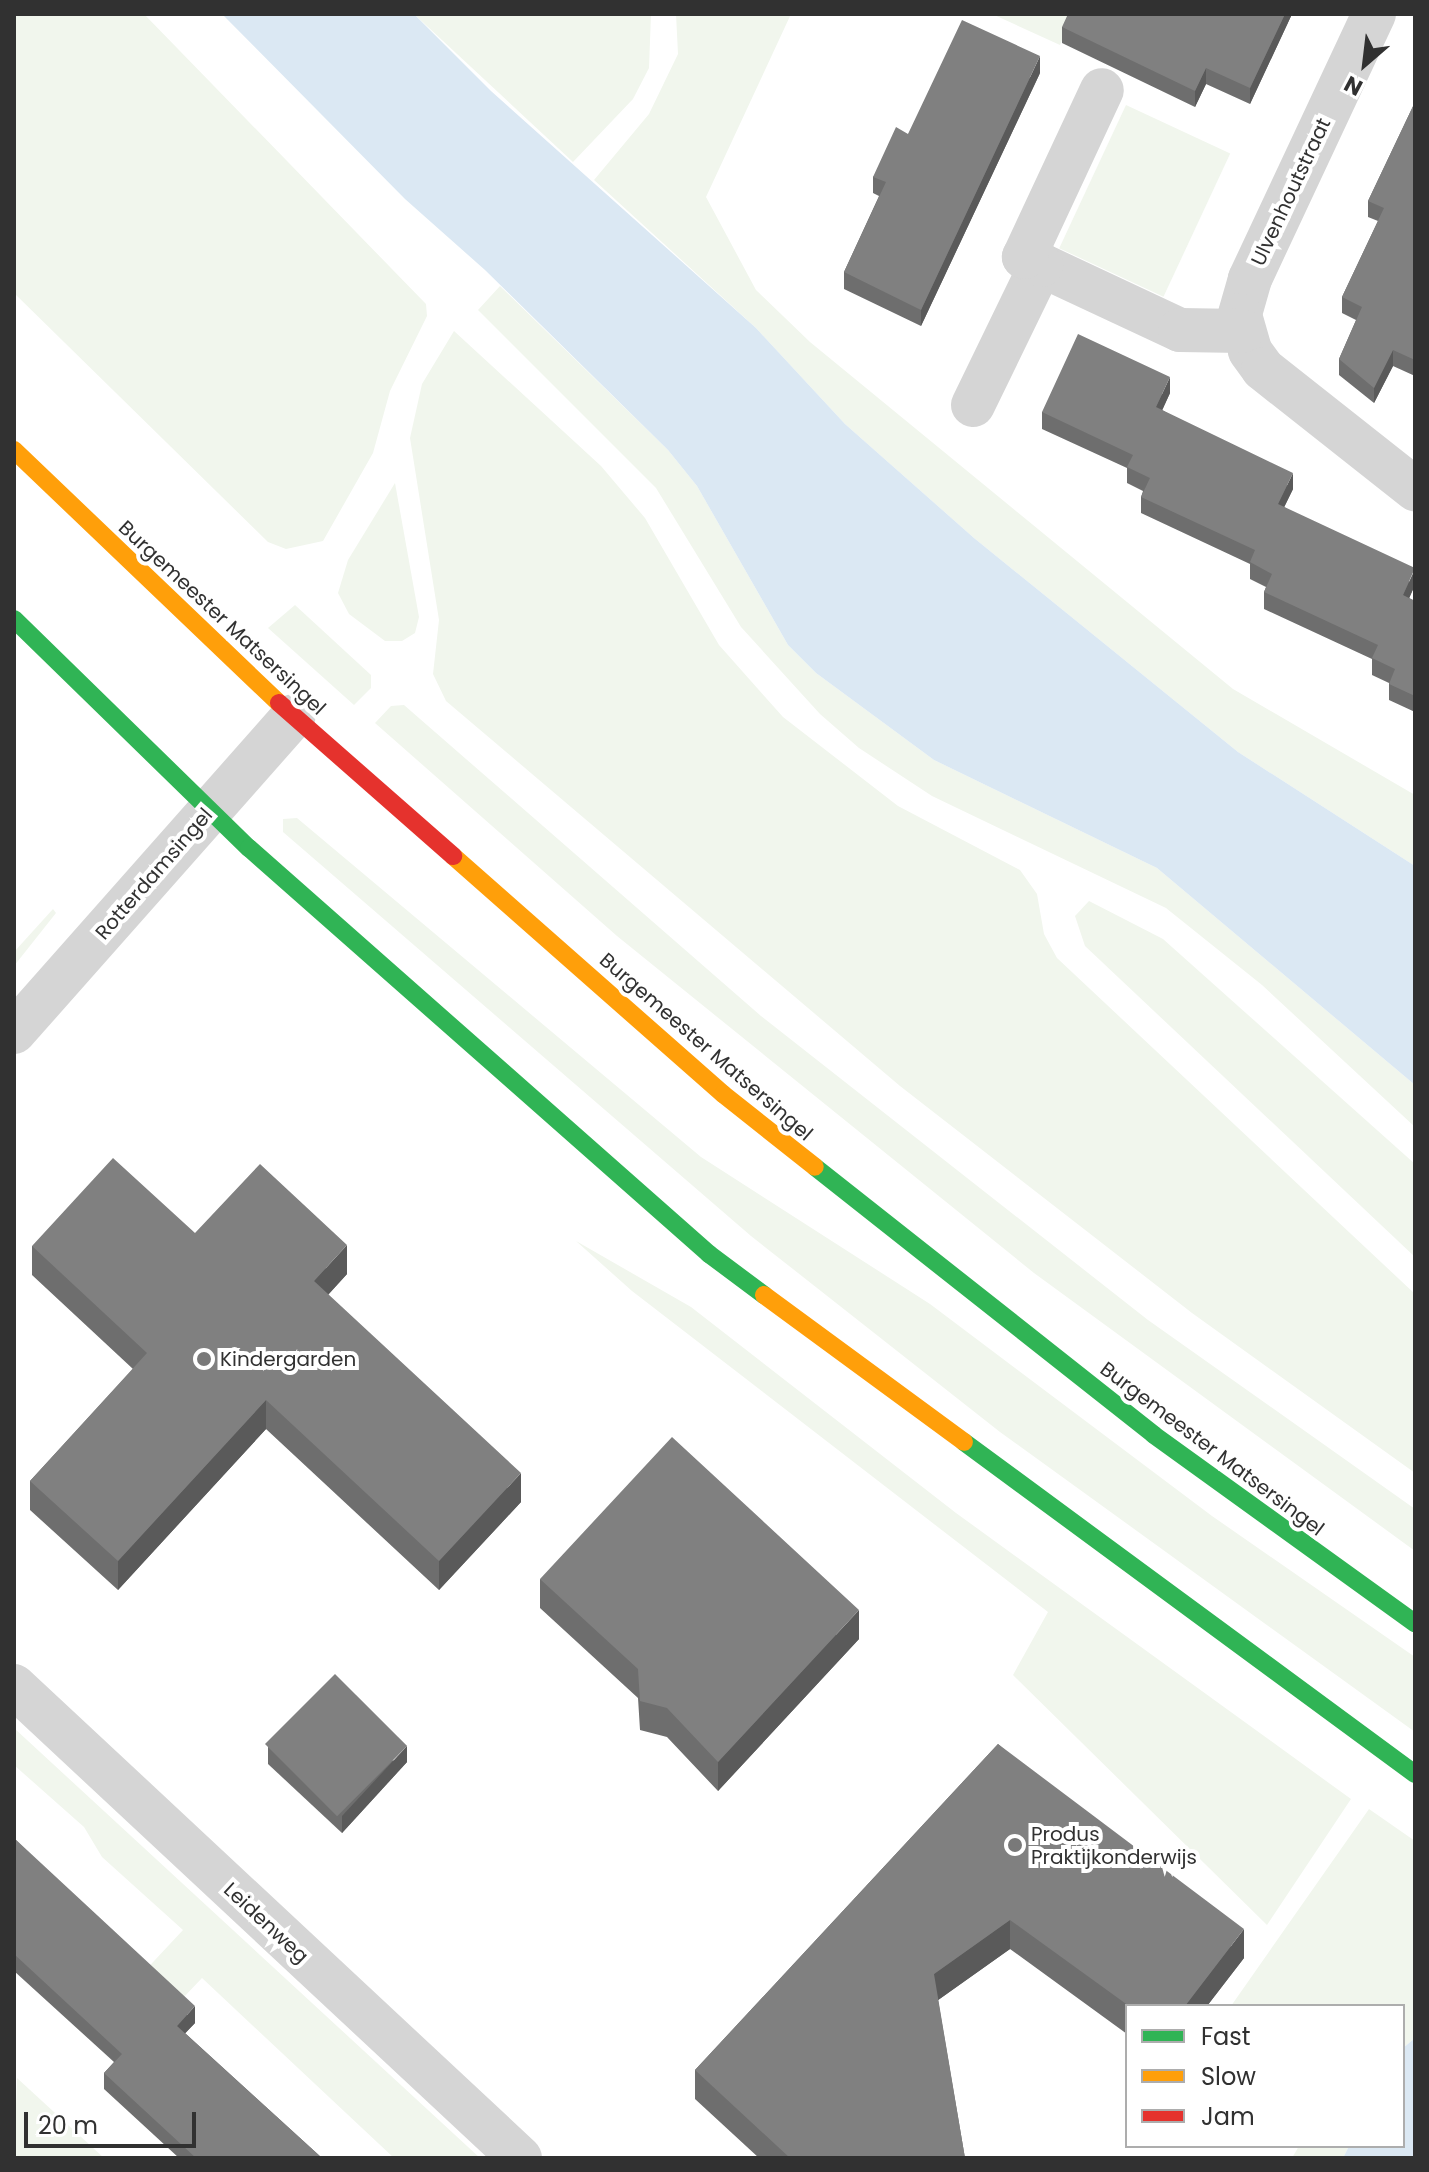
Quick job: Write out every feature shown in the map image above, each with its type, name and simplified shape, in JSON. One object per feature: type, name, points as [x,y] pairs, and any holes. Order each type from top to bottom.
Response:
[{"type":"main road","name":"Burgemeester Matsersingel","points":[[14,450],[294,716],[723,1094],[908,1246],[1154,1435],[1415,1623]]},
{"type":"main road","points":[[14,619],[210,810],[709,1254],[1415,1774]]},
{"type":"street","name":"Ulvenhoutstraat","points":[[1242,331],[1243,298],[1250,279],[1374,14]]},
{"type":"street","points":[[1102,90],[1024,257],[1180,330],[1242,331],[1263,369],[1415,489]]},
{"type":"street","points":[[973,405],[1041,265]]},
{"type":"street","name":"Rotterdamsingel","points":[[14,1032],[294,716]]},
{"type":"street","name":"Leidenweg","points":[[14,1686],[520,2158]]},
{"type":"shaded area","points":[[14,14],[144,14],[426,304],[427,316],[390,391],[373,453],[323,541],[286,549],[268,542],[14,293]]},
{"type":"shaded area","points":[[222,14],[414,14],[491,91],[756,328],[845,424],[974,538],[1238,752],[1415,866],[1415,1085],[1157,868],[934,760],[816,673],[788,645],[697,486],[668,450],[485,270],[405,199]]},
{"type":"shaded area","points":[[414,14],[651,14],[649,68],[633,99],[573,162]]},
{"type":"shaded area","points":[[676,14],[791,14],[706,197],[756,290],[810,342],[1233,689],[1415,795],[1415,866],[1238,752],[974,538],[845,424],[756,328],[594,180],[649,114],[678,54]]},
{"type":"shaded area","points":[[992,14],[1073,14],[1060,45]]},
{"type":"shaded area","points":[[1126,105],[1230,154],[1163,297],[1059,248]]},
{"type":"shaded area","points":[[500,286],[668,450],[697,486],[788,645],[816,673],[934,760],[1157,868],[1415,1085],[1415,1127],[1262,985],[1166,908],[932,796],[859,748],[820,714],[741,627],[656,488],[478,310]]},
{"type":"shaded area","points":[[454,331],[601,466],[645,518],[719,645],[783,717],[898,806],[1020,870],[1037,894],[1044,934],[1057,958],[1415,1294],[1415,1473],[1192,1313],[900,1086],[446,701],[433,674],[439,620],[410,438],[422,384]]},
{"type":"shaded area","points":[[395,483],[419,617],[415,633],[402,641],[385,641],[349,614],[338,593],[348,560]]},
{"type":"shaded area","points":[[295,605],[371,675],[371,688],[354,705],[268,628]]},
{"type":"shaded area","points":[[404,705],[761,1016],[1148,1320],[1415,1509],[1415,1551],[1034,1273],[617,936],[375,723],[391,706]]},
{"type":"shaded area","points":[[297,818],[701,1157],[930,1304],[1212,1516],[1415,1657],[1415,1732],[1000,1432],[751,1236],[283,832],[283,819]]},
{"type":"shaded area","points":[[1089,901],[1163,939],[1415,1164],[1415,1257],[1085,946],[1075,916]]},
{"type":"shaded area","points":[[53,909],[56,913],[14,966],[14,952]]},
{"type":"shaded area","points":[[576,1241],[691,1307],[956,1513],[1351,1799],[1267,1925],[1013,1675],[1048,1612],[632,1291]]},
{"type":"shaded area","points":[[14,1728],[480,2158],[394,2158],[202,1978],[145,2038],[111,2007],[183,1930],[102,1857],[84,1827],[14,1765]]},
{"type":"shaded area","points":[[1369,1809],[1415,1841],[1415,2038],[1405,2046],[1405,2004],[1232,2004]]},
{"type":"shaded area","points":[[1415,2038],[1415,2158],[1343,2158],[1348,2148],[1405,2148],[1405,2046]]},
{"type":"shaded area","points":[[17,2078],[104,2158],[14,2158]]},
{"type":"shaded area","points":[[1298,2148],[1348,2148],[1343,2158],[1292,2158]]},
{"type":"building","points":[[1068,14],[1285,14],[1250,88],[1206,68],[1195,91],[1062,27]]},
{"type":"building","points":[[962,20],[1040,56],[921,310],[844,272],[886,182],[873,177],[896,127],[908,134]]},
{"type":"building","points":[[1415,102],[1415,360],[1393,350],[1374,388],[1339,359],[1362,307],[1342,297],[1384,208],[1368,201]]},
{"type":"building","points":[[1078,334],[1170,377],[1156,407],[1293,473],[1278,504],[1415,568],[1403,595],[1415,601],[1415,696],[1389,684],[1395,669],[1372,658],[1378,645],[1264,592],[1272,574],[1250,562],[1255,550],[1141,497],[1150,478],[1127,467],[1133,455],[1042,412]]},
{"type":"building","points":[[113,1158],[195,1233],[260,1164],[347,1245],[314,1281],[521,1473],[439,1561],[266,1400],[118,1561],[30,1481],[147,1353],[32,1246]]},
{"type":"building","points":[[672,1437],[859,1610],[718,1762],[667,1708],[640,1701],[638,1669],[540,1579]]},
{"type":"building","points":[[335,1674],[407,1746],[337,1816],[265,1744]]},
{"type":"building","points":[[998,1744],[1244,1929],[1187,2004],[1126,2004],[1010,1920],[934,1974],[965,2158],[790,2158],[695,2070]]},
{"type":"building","points":[[14,1838],[195,2006],[177,2026],[322,2158],[196,2158],[104,2073],[122,2054],[14,1954]]},
{"type":"traffic: fast","points":[[14,619],[249,848],[709,1254],[764,1295]]},
{"type":"traffic: fast","points":[[815,1167],[1154,1435],[1415,1623]]},
{"type":"traffic: fast","points":[[964,1442],[1415,1774]]},
{"type":"traffic: slow","points":[[14,450],[279,703]]},
{"type":"traffic: slow","points":[[453,856],[723,1094],[815,1167]]},
{"type":"traffic: slow","points":[[764,1295],[964,1442]]},
{"type":"traffic: jam","points":[[279,703],[453,856]]},
{"type":"place","name":"Kindergarden","points":[[204,1359]]},
{"type":"place","name":"Produs Praktijkonderwijs","points":[[1015,1845]]}]
